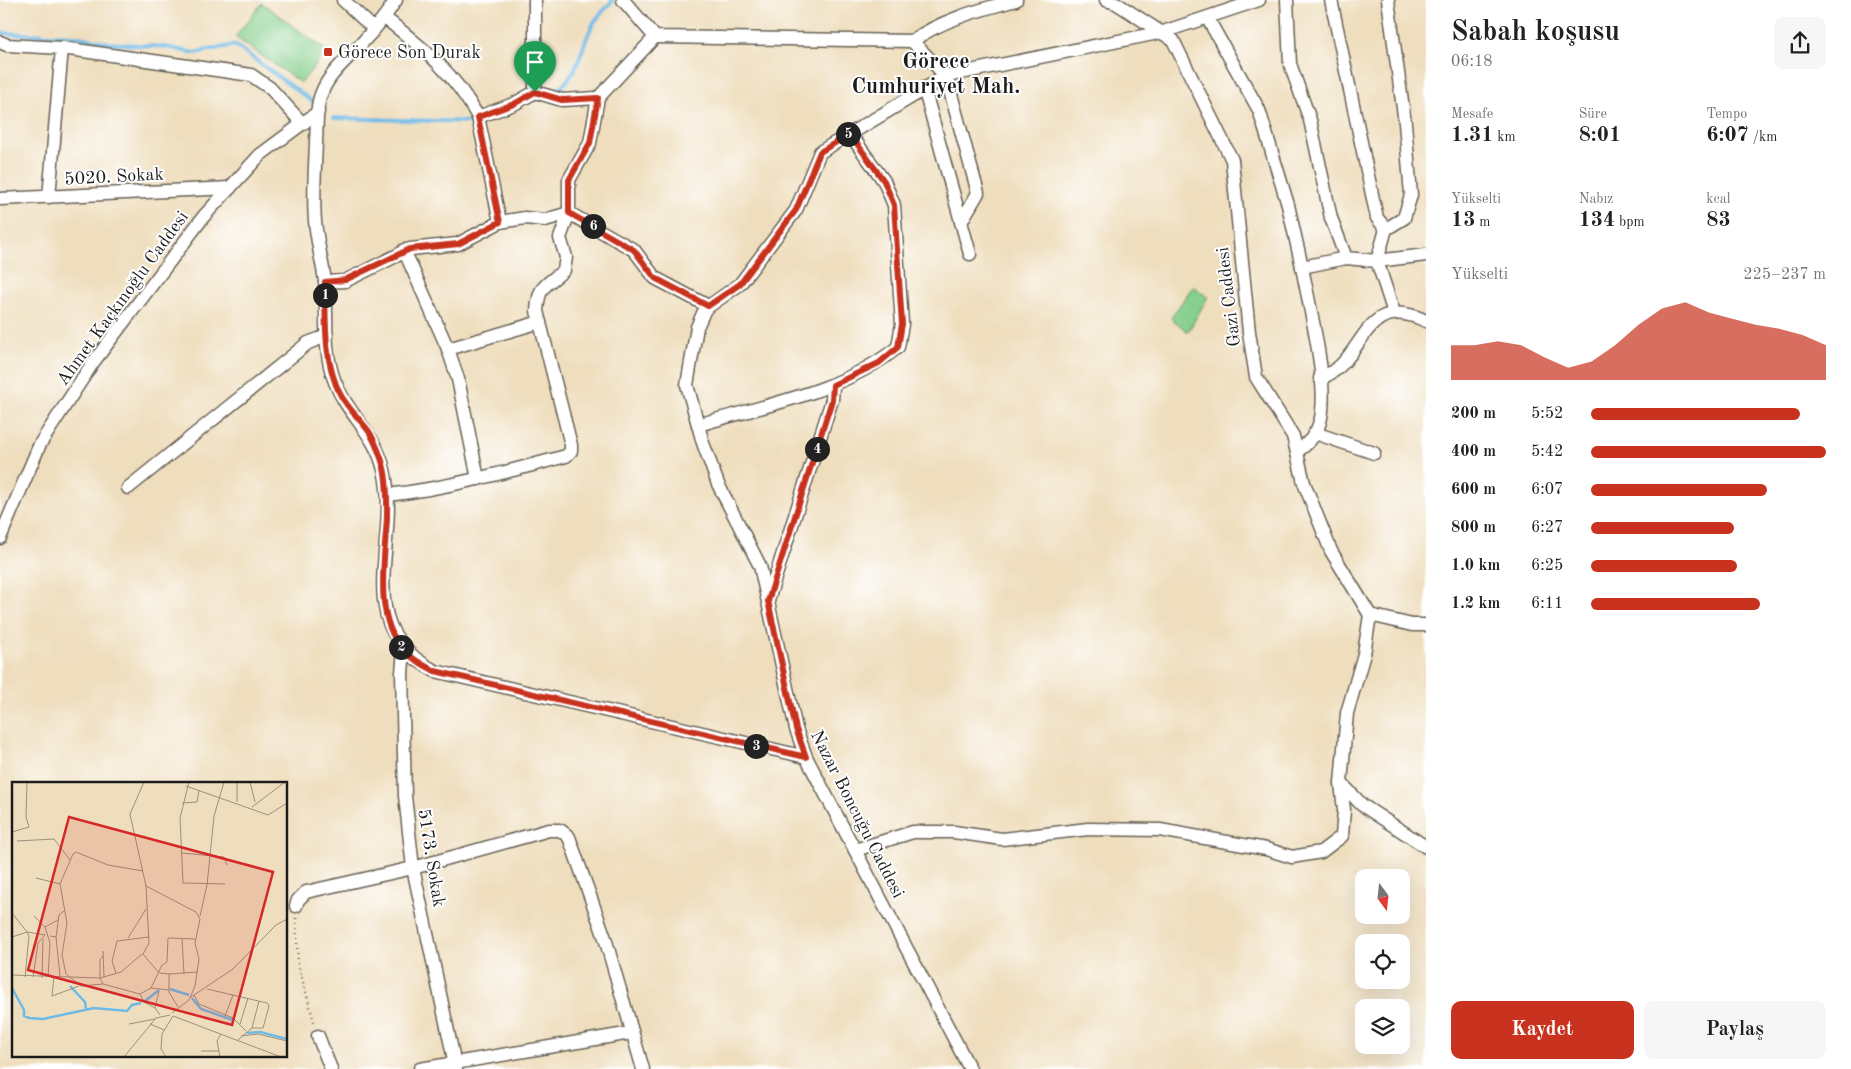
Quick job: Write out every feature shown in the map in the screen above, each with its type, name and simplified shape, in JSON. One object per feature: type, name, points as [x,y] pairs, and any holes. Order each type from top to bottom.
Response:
[{"type":"street","points":[[343,0],[374,28]]},
{"type":"street","points":[[396,0],[385,18],[333,73],[324,87],[318,112],[314,206],[325,282],[328,355],[334,381],[345,402],[369,433],[378,449],[385,470],[388,495],[384,600],[387,618],[395,638],[417,662],[435,671],[806,757]]},
{"type":"street","points":[[535,0],[542,94]]},
{"type":"street","points":[[623,0],[656,37]]},
{"type":"street","points":[[388,495],[418,492],[478,479],[566,456],[571,451],[537,304],[542,287],[564,270],[566,257],[560,238],[569,213],[569,180],[590,143],[598,98],[656,37],[912,41],[929,29],[1016,0]]},
{"type":"street","name":"Gazi Caddesi","points":[[1106,0],[1116,3],[1163,32],[1178,46],[1232,160],[1249,332],[1256,377],[1293,436],[1304,482],[1331,551],[1370,615]]},
{"type":"street","points":[[1287,0],[1290,64],[1310,120],[1331,218],[1346,258]]},
{"type":"street","points":[[1330,0],[1377,218],[1386,229]]},
{"type":"street","points":[[1388,0],[1405,123],[1411,195],[1404,218],[1386,229],[1377,261],[1394,313]]},
{"type":"street","points":[[325,282],[345,280],[404,250],[458,244],[500,222],[525,218],[545,220],[569,213],[634,250],[655,278],[708,306],[740,284],[796,210],[820,152],[924,88],[946,76],[1163,32],[1208,19],[1254,1]]},
{"type":"street","points":[[385,18],[434,56],[456,82],[478,117],[500,222]]},
{"type":"street","points":[[1208,19],[1259,110],[1288,206],[1302,267],[1320,378],[1322,412],[1315,433],[1306,446],[1297,451]]},
{"type":"street","points":[[912,41],[946,76],[978,194],[961,222]]},
{"type":"street","points":[[0,42],[7,45],[62,48],[252,76],[270,88],[303,124]]},
{"type":"street","points":[[49,197],[62,48]]},
{"type":"street","points":[[924,88],[970,254]]},
{"type":"street","points":[[478,117],[542,94],[562,100],[598,98]]},
{"type":"street","name":"Ahmet Kaçkınoğlu Caddesi","points":[[0,538],[45,436],[104,349],[204,216],[260,155],[318,112]]},
{"type":"street","points":[[698,425],[833,385],[879,363],[898,347],[902,324],[894,205],[884,181],[850,134]]},
{"type":"street","name":"5020. Sokak","points":[[0,199],[230,188]]},
{"type":"street","points":[[404,250],[448,349],[458,379],[478,479]]},
{"type":"street","points":[[1302,267],[1346,258],[1377,261],[1426,255]]},
{"type":"street","name":"Nazar Boncuğu Caddesi","points":[[708,306],[697,327],[687,386],[718,484],[760,566],[796,729],[806,757],[970,1069]]},
{"type":"street","points":[[1320,378],[1338,370],[1364,332],[1379,320],[1394,313],[1405,313],[1426,321]]},
{"type":"street","points":[[448,349],[540,322]]},
{"type":"street","points":[[128,488],[308,343],[327,336]]},
{"type":"street","points":[[768,601],[832,400],[833,385]]},
{"type":"street","points":[[1315,433],[1374,453]]},
{"type":"street","points":[[854,850],[913,832],[954,832],[1002,839],[1088,829],[1160,830],[1266,849],[1292,857],[1321,852],[1342,836],[1344,810],[1341,782],[1347,713],[1364,654],[1370,615],[1412,625],[1426,624]]},
{"type":"street","name":"5173. Sokak","points":[[404,650],[402,673],[405,796],[413,868],[456,1066]]},
{"type":"street","points":[[1341,782],[1362,805],[1426,847]]},
{"type":"street","points":[[296,906],[298,900],[306,892],[413,868],[549,830],[560,830],[569,837],[605,938],[643,1069]]},
{"type":"street","points":[[420,1069],[456,1066],[631,1033]]},
{"type":"street","points":[[318,1036],[331,1069]]},
{"type":"path","points":[[296,906],[298,964],[318,1036]]},
{"type":"green space","points":[[262,3],[327,51],[301,83],[235,37]]},
{"type":"green space","points":[[1193,286],[1208,297],[1188,332],[1171,318]]},
{"type":"waterway","points":[[551,93],[561,87],[574,71],[595,21],[613,0]]},
{"type":"waterway","points":[[0,33],[74,36],[109,43],[166,47],[194,53],[235,45],[313,102]]},
{"type":"waterway","points":[[334,118],[475,122]]},
{"type":"place","name":"Görece Son Durak","points":[[328,52]]},
{"type":"district","name":"Görece Cumhuriyet Mah.","points":[[936,72]]},
{"type":"route","points":[[535,92],[562,100],[598,98],[590,143],[569,180],[569,213],[634,250],[655,278],[708,306],[740,284],[796,210],[820,152],[850,134],[884,181],[894,205],[902,324],[898,347],[879,363],[833,385],[832,400],[768,601],[796,729],[806,757],[435,671],[417,662],[395,638],[387,618],[384,600],[388,495],[385,470],[378,449],[369,433],[340,395],[330,369],[325,282],[338,282],[352,278],[395,254],[417,247],[438,248],[458,244],[500,222],[478,117],[514,104],[535,92]]}]
